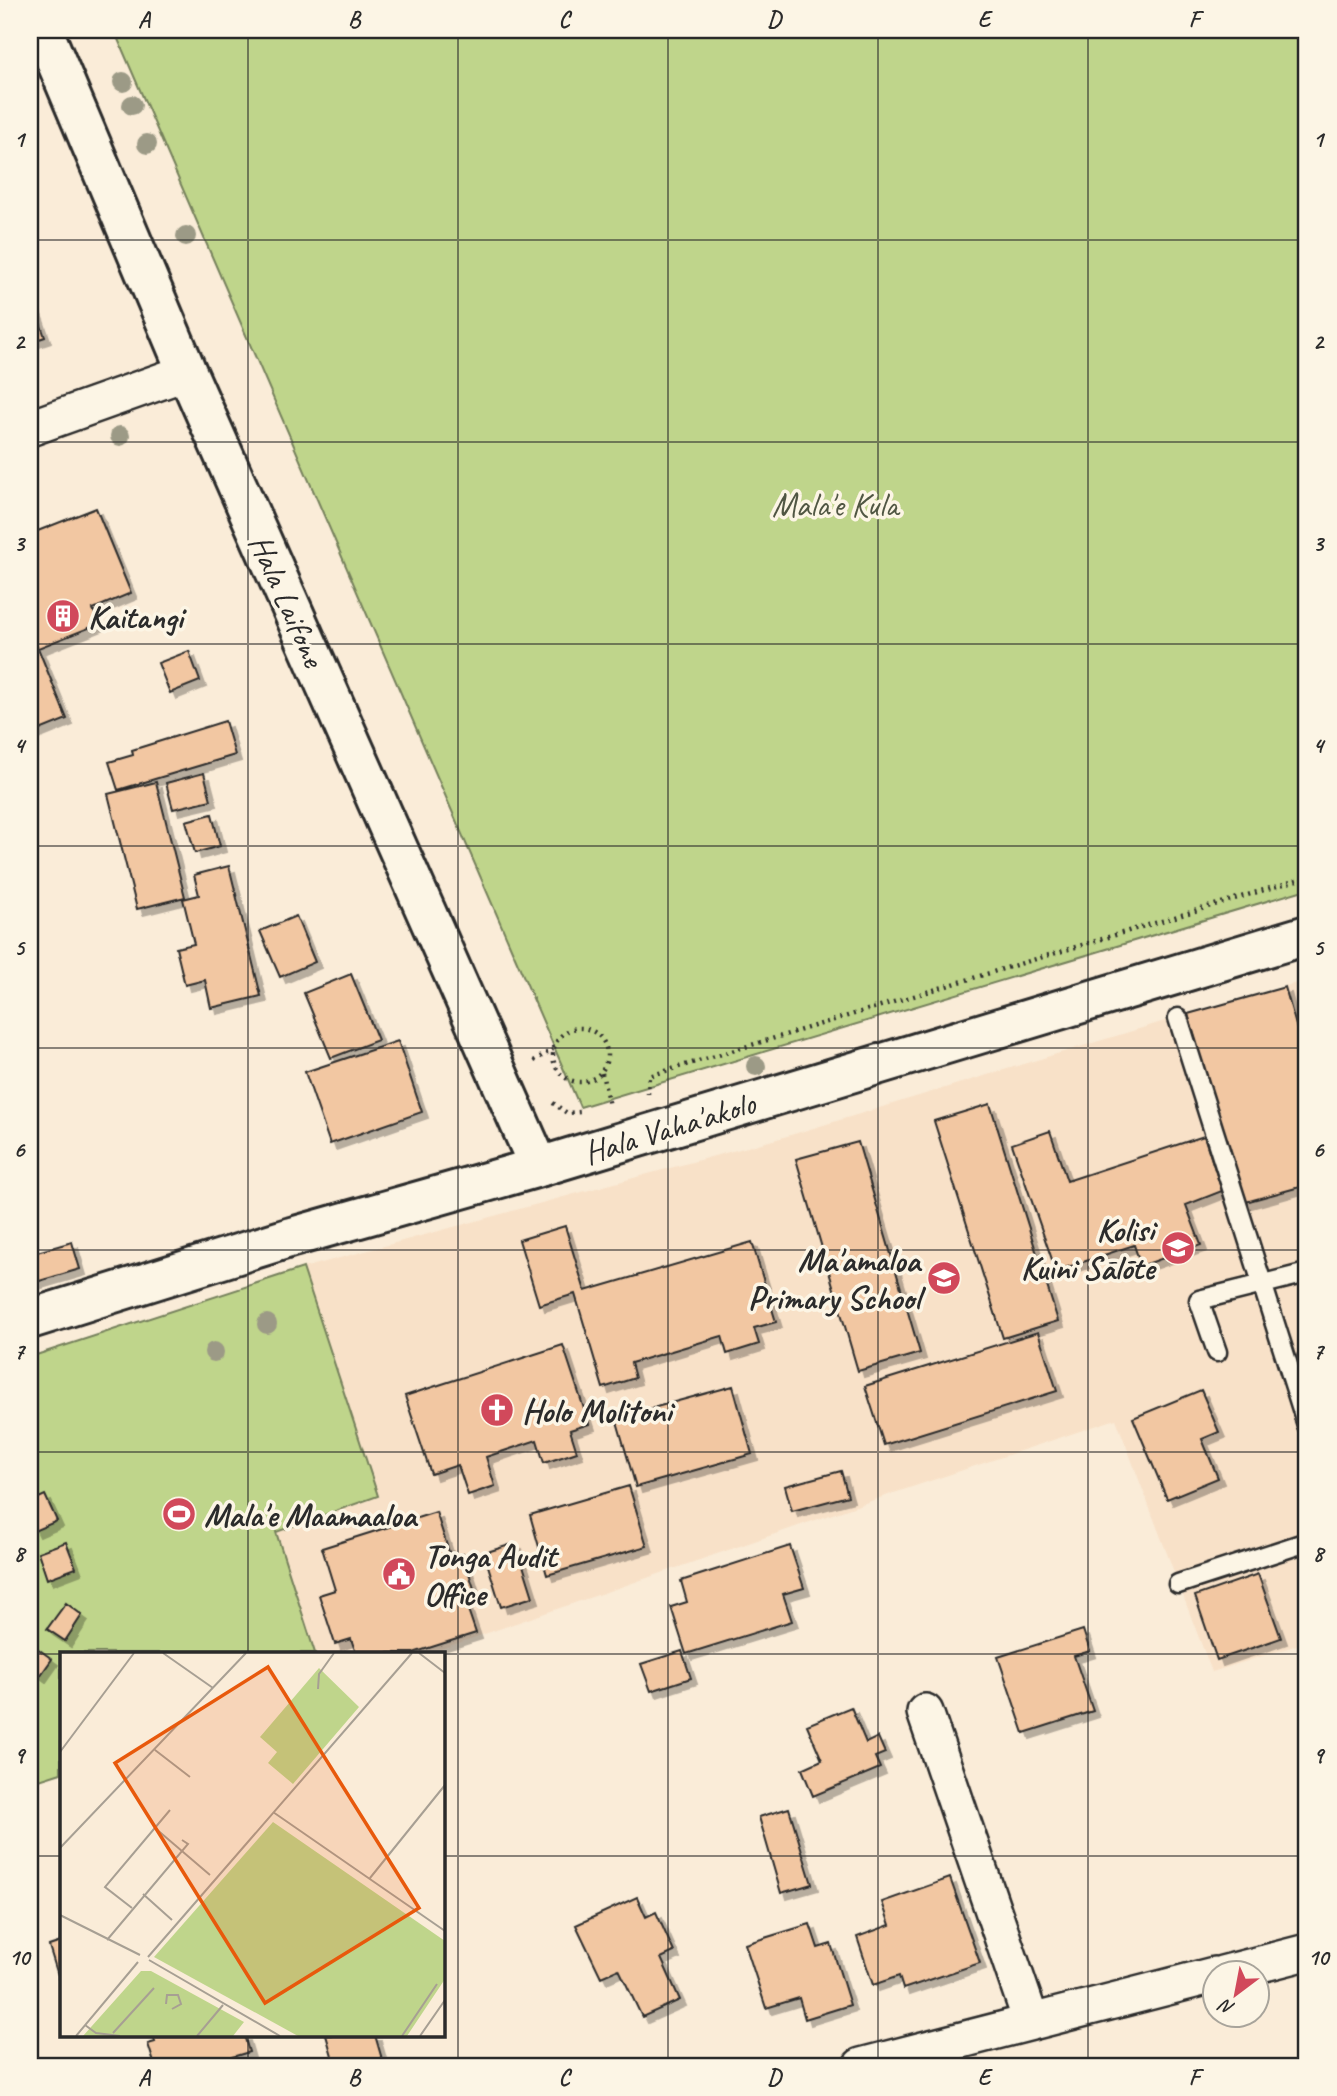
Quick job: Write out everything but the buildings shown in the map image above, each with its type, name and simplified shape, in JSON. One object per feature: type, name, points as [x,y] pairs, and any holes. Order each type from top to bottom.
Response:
[{"type":"main road","name":"Hala Laifone","points":[[43,30],[187,372],[539,1167]]},
{"type":"main road","name":"Hala Vaha'akolo","points":[[30,1319],[292,1237],[539,1167],[1307,935]]},
{"type":"street","points":[[30,428],[187,372]]},
{"type":"street","points":[[925,1712],[1031,2021]]},
{"type":"street","points":[[1270,1961],[1307,1952]]},
{"type":"street","points":[[861,2066],[1200,1979]]},
{"type":"lane","points":[[1178,1018],[1307,1426]]},
{"type":"lane","points":[[1217,1353],[1199,1300],[1307,1273]]},
{"type":"lane","points":[[1178,1584],[1307,1542]]},
{"type":"path","points":[[648,1099],[649,1076],[1307,877]]},
{"type":"path","points":[[599,1111],[610,1110],[602,1073],[607,1062],[607,1050],[602,1039],[593,1031],[581,1028],[568,1031],[559,1038],[553,1061],[559,1072],[568,1080],[580,1083],[592,1080],[602,1073]]},
{"type":"path","points":[[548,1099],[567,1113],[589,1111]]},
{"type":"shaded area","points":[[1307,980],[1307,1642],[1212,1672],[1116,1419],[432,1652],[315,1652],[276,1531],[378,1496],[303,1268],[784,1137]]},
{"type":"green space","name":"Mala'e Kula","points":[[114,30],[1307,30],[1307,889],[580,1107]]},
{"type":"green space","name":"Mala'e Maamaaloa","points":[[303,1268],[378,1496],[276,1532],[315,1652],[60,1652],[60,1773],[30,1783],[30,1357]]},
{"type":"place","name":"Kaitangi","points":[[63,616]]},
{"type":"place","name":"Kolisi Kuini Sālōte","points":[[1178,1248]]},
{"type":"place","name":"Ma'amaloa Primary School","points":[[944,1278]]},
{"type":"place","name":"Holo Molitoni","points":[[497,1410]]},
{"type":"place","name":"Mala'e Maamaaloa","points":[[179,1514]]},
{"type":"place","name":"Tonga Audit Office","points":[[399,1574]]}]
